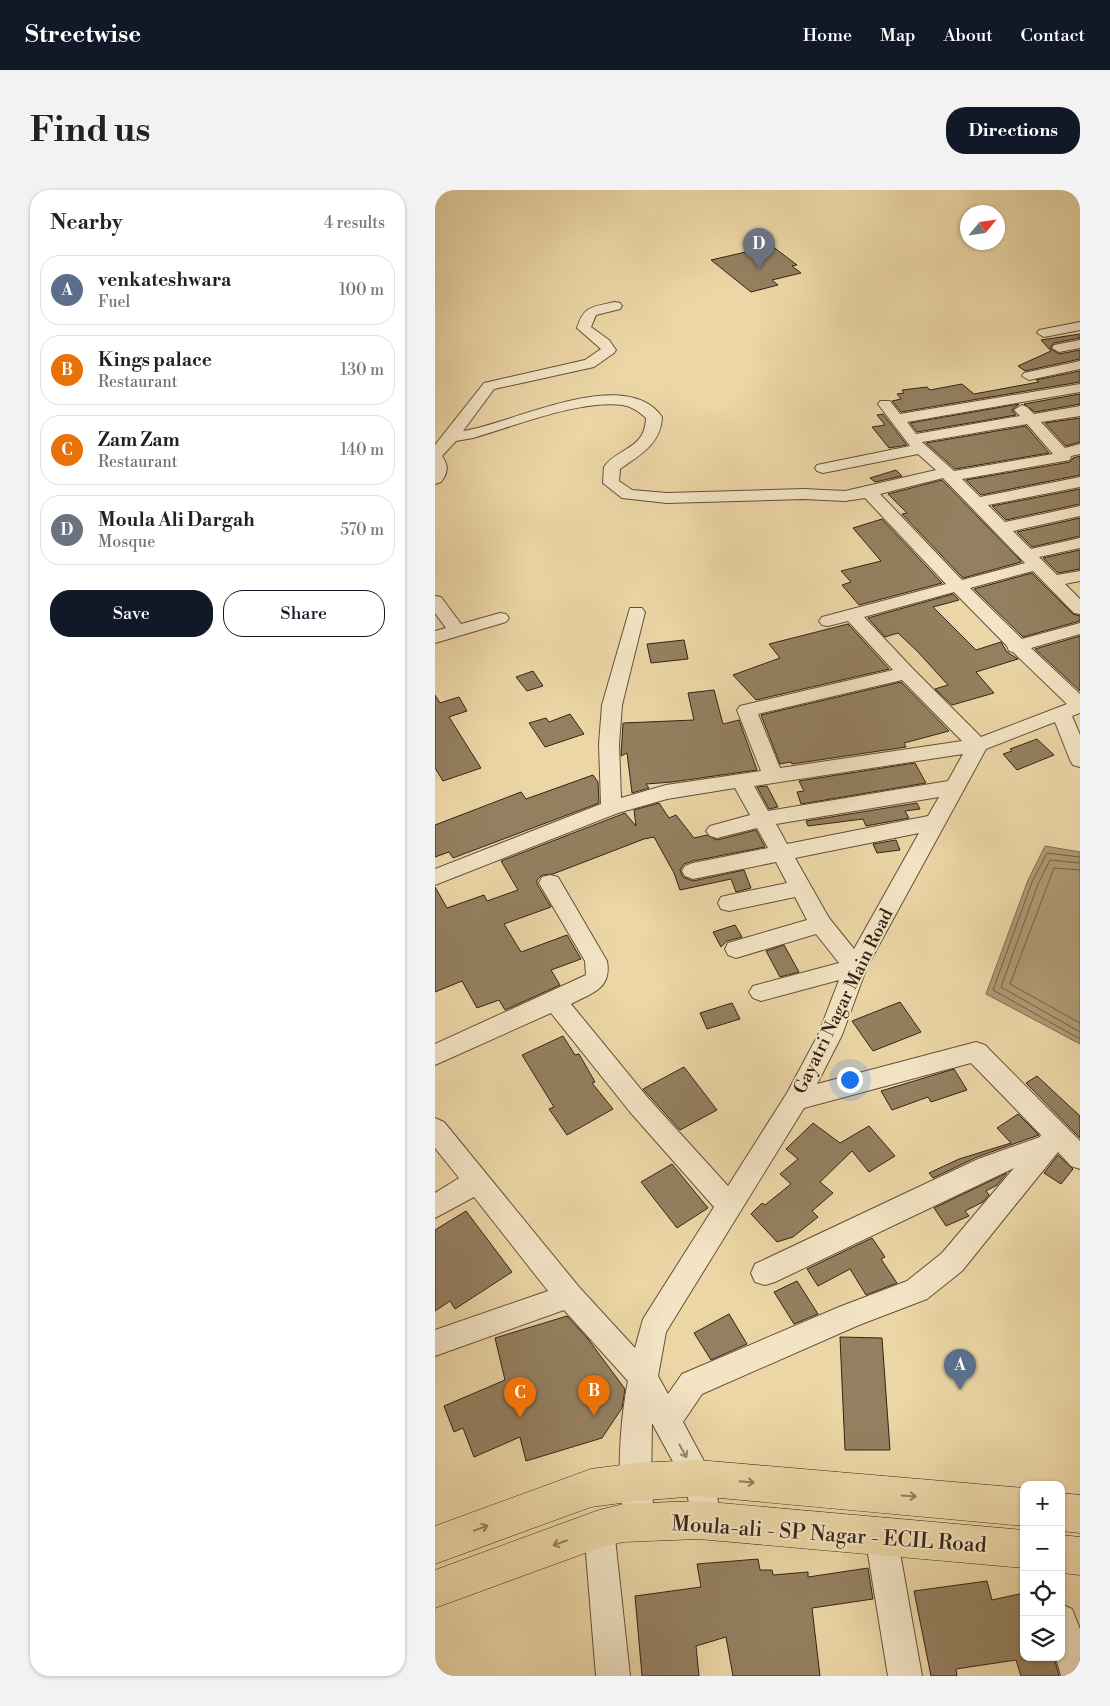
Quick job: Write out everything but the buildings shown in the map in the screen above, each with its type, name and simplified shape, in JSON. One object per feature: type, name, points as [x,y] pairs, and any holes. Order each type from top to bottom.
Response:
[{"type":"main road","points":[[435,1545],[591,1488],[637,1482],[698,1478],[1020,1507]]},
{"type":"main road","points":[[1065,1512],[1080,1514]]},
{"type":"main road","name":"Moula-ali - SP Nagar - ECIL Road","points":[[435,1589],[599,1529],[640,1523],[707,1520],[1020,1549]]},
{"type":"main road","points":[[1065,1554],[1080,1556]]},
{"type":"street","points":[[435,453],[451,437],[489,386],[545,372],[580,367],[602,356],[609,350],[607,345],[603,340],[584,328],[585,322],[591,312],[615,306]]},
{"type":"street","points":[[1044,333],[1080,326]]},
{"type":"street","points":[[1059,348],[1080,344]]},
{"type":"street","points":[[1029,376],[1080,366]]},
{"type":"street","points":[[895,419],[1080,388]]},
{"type":"street","points":[[451,437],[478,433],[579,404],[599,401],[625,401],[639,405],[654,417],[655,427],[651,438],[611,467],[611,483],[628,495],[667,498],[803,494],[845,496],[949,474],[1064,457],[1013,400]]},
{"type":"street","points":[[885,404],[895,419],[919,446],[978,502],[1031,560],[1080,609]]},
{"type":"street","points":[[823,468],[1030,419],[1080,411]]},
{"type":"street","points":[[919,446],[1041,432]]},
{"type":"street","points":[[1061,453],[1080,449]]},
{"type":"street","points":[[435,458],[440,464],[440,473],[435,479]]},
{"type":"street","points":[[978,502],[1080,482]]},
{"type":"street","points":[[869,492],[955,586],[1016,646],[1074,708],[1080,760]]},
{"type":"street","points":[[1002,528],[1080,511]]},
{"type":"street","points":[[828,621],[851,613],[955,586],[1080,543]]},
{"type":"street","points":[[1053,581],[1080,576]]},
{"type":"street","points":[[435,601],[457,631]]},
{"type":"street","points":[[611,808],[609,752],[612,704],[623,659],[635,623],[636,612]]},
{"type":"street","points":[[851,613],[906,673],[977,745]]},
{"type":"street","points":[[435,637],[500,618]]},
{"type":"street","points":[[1016,646],[1080,628]]},
{"type":"street","points":[[774,777],[747,710],[906,673]]},
{"type":"street","points":[[435,877],[611,808],[666,792],[977,745],[1074,708]]},
{"type":"street","name":"Gayatri Nagar Main Road","points":[[640,1523],[637,1482],[637,1409],[653,1328],[795,1100],[830,1035],[856,967],[977,745]]},
{"type":"street","points":[[742,782],[799,888],[821,924],[856,967],[761,992]]},
{"type":"street","points":[[717,831],[762,819],[955,787]]},
{"type":"street","points":[[693,871],[936,822]]},
{"type":"street","points":[[435,1055],[555,1001],[594,981],[598,974],[596,961],[550,884]]},
{"type":"street","points":[[729,903],[799,888]]},
{"type":"street","points":[[736,949],[821,924]]},
{"type":"street","points":[[555,1001],[639,1105],[729,1206]]},
{"type":"street","points":[[795,1100],[976,1052],[1053,1140],[1080,1158]]},
{"type":"street","points":[[435,1129],[478,1180],[569,1296],[643,1378],[698,1478],[707,1520]]},
{"type":"street","points":[[765,1273],[987,1167],[1053,1140]]},
{"type":"street","points":[[666,1422],[692,1384],[849,1316],[917,1290],[952,1262],[1053,1140]]},
{"type":"street","points":[[435,1207],[478,1180]]},
{"type":"street","points":[[435,1344],[569,1296]]},
{"type":"street","points":[[599,1529],[613,1676]]},
{"type":"street","points":[[881,1536],[905,1676]]},
{"type":"street","points":[[1065,1633],[1078,1676]]},
{"type":"water","points":[[1045,846],[1080,852],[1080,1044],[986,994],[1028,880]]},
{"type":"place","name":"Moula Ali Dargah","points":[[759,269]]},
{"type":"place","name":"venkateshwara","points":[[960,1390]]},
{"type":"place","name":"Kings palace","points":[[594,1416]]},
{"type":"place","name":"Zam Zam","points":[[520,1418]]}]
